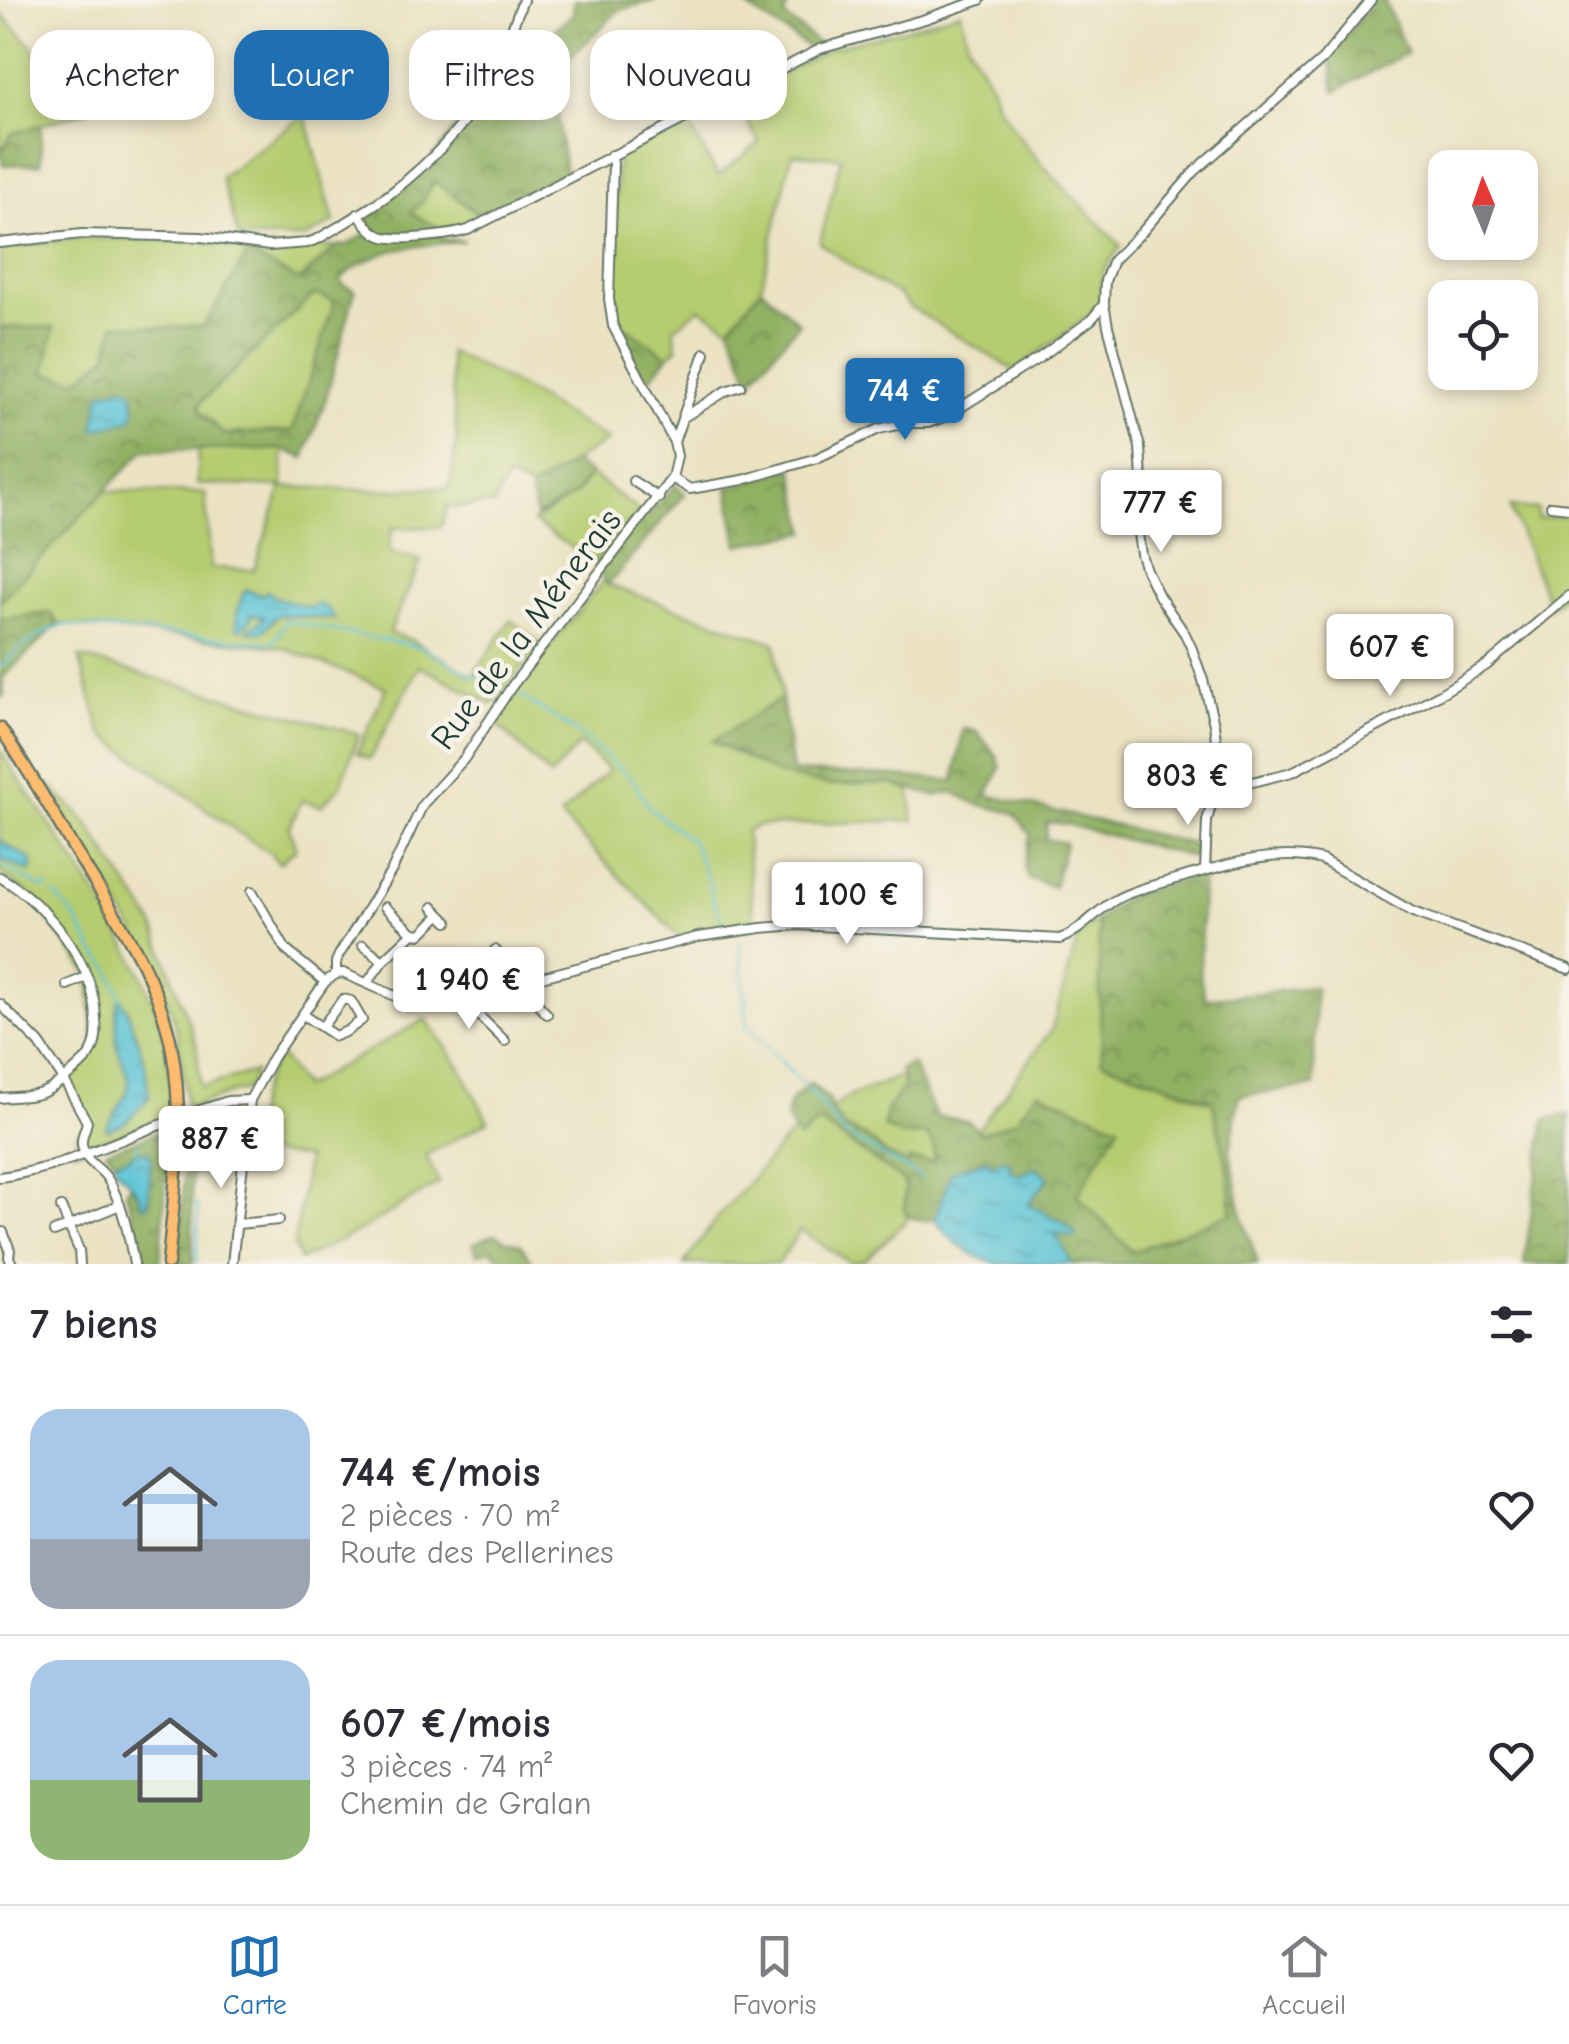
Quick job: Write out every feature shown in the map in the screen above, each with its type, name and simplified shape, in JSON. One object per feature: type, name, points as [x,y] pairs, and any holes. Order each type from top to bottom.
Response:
[{"type":"main road","points":[[0,725],[143,962],[166,1022],[176,1076],[178,1133],[171,1264]]},
{"type":"main road","points":[[0,737],[73,846]]},
{"type":"street","points":[[0,243],[50,236],[133,233],[202,237],[248,245],[294,245],[318,239],[396,190],[462,123],[493,73],[523,0]]},
{"type":"street","points":[[358,214],[374,232],[387,238],[459,232],[820,49],[980,0]]},
{"type":"street","points":[[1217,797],[1218,755],[1203,680],[1192,649],[1159,596],[1141,554],[1140,447],[1104,304],[1107,273],[1118,254],[1195,172],[1323,58],[1371,0]]},
{"type":"street","points":[[611,155],[613,326],[674,442],[677,456],[672,478],[690,489],[725,484],[818,458],[879,429],[934,422],[1039,358],[1090,320],[1104,304]]},
{"type":"street","points":[[674,442],[705,353]]},
{"type":"street","points":[[684,417],[741,386]]},
{"type":"street","points":[[665,425],[678,426]]},
{"type":"street","name":"Rue de la Ménerais","points":[[336,974],[339,955],[392,870],[423,804],[464,759],[512,686],[672,478]]},
{"type":"street","points":[[633,481],[658,498]]},
{"type":"street","points":[[1551,506],[1569,508]]},
{"type":"street","points":[[1205,871],[1208,820],[1217,797],[1233,787],[1292,772],[1440,694],[1487,665],[1569,596]]},
{"type":"street","points":[[232,1264],[250,1100],[303,1014],[325,982],[336,974],[344,973],[424,1005],[698,937],[761,928],[798,926],[1060,939],[1073,934],[1102,908],[1129,893],[1274,856],[1322,860],[1413,912],[1569,970]]},
{"type":"street","points":[[0,878],[23,894],[69,944],[86,977],[96,1009],[96,1041],[86,1059],[42,1093],[0,1098]]},
{"type":"street","points":[[252,891],[286,950],[325,982]]},
{"type":"street","points":[[385,906],[429,942]]},
{"type":"street","points":[[367,983],[383,960],[441,915]]},
{"type":"street","points":[[363,945],[383,960]]},
{"type":"street","points":[[495,950],[547,1014]]},
{"type":"street","points":[[66,985],[86,977]]},
{"type":"street","points":[[464,998],[505,1041]]},
{"type":"street","points":[[303,1014],[322,1028],[335,1036],[362,1020],[352,1001],[344,999],[322,1028]]},
{"type":"street","points":[[0,1004],[35,1037],[88,1124],[82,1141],[88,1161],[106,1176],[120,1205],[134,1264]]},
{"type":"street","points":[[0,1177],[24,1174],[228,1100],[250,1100]]},
{"type":"street","points":[[54,1232],[120,1205]]},
{"type":"street","points":[[61,1207],[79,1250],[80,1264]]},
{"type":"street","points":[[237,1224],[280,1220]]},
{"type":"street","points":[[2,1232],[8,1253],[22,1245]]},
{"type":"green space","points":[[574,0],[656,0],[619,10],[598,30],[590,30],[590,38],[570,58],[570,30],[555,30],[573,14]]},
{"type":"green space","points":[[737,0],[790,0],[784,16],[820,45],[811,49]]},
{"type":"green space","points":[[1375,0],[1384,0],[1407,53],[1335,91],[1330,55]]},
{"type":"green space","points":[[961,11],[968,44],[1014,130],[1121,246],[1103,271],[1101,298],[1092,313],[1015,371],[910,307],[899,295],[820,243],[841,157],[792,154],[761,288],[730,327],[700,308],[674,328],[677,348],[668,356],[617,322],[617,161],[621,156],[687,122],[718,176],[759,143],[746,120],[787,120],[787,71],[831,48]]},
{"type":"green space","points":[[0,12],[30,44],[30,120],[57,120],[13,133],[0,152]]},
{"type":"green space","points":[[297,120],[307,120],[334,222],[305,238],[239,238],[221,177]]},
{"type":"green space","points":[[461,120],[558,120],[565,173],[482,217],[434,181],[411,213],[442,230],[442,239],[464,241],[384,253],[341,278],[342,284],[355,291],[326,398],[304,458],[283,449],[144,450],[0,601],[0,327],[54,328],[44,373],[78,380],[107,356],[115,323],[163,328],[204,326],[248,254],[300,281],[337,246],[347,245],[367,233],[370,212],[430,162]],"holes":[[[313,295],[335,302],[292,431],[223,434],[200,411],[199,404]]]},
{"type":"green space","points":[[41,125],[41,164],[3,165],[0,152],[13,133]]},
{"type":"green space","points":[[435,181],[482,217],[445,228],[429,225],[410,213]]},
{"type":"green space","points":[[84,238],[203,241],[248,249],[337,246],[299,281],[248,254],[204,326],[163,328],[107,356],[78,380],[44,374],[54,328],[0,327],[0,257],[3,247]]},
{"type":"green space","points":[[761,288],[799,323],[751,380],[730,327]]},
{"type":"green space","points":[[313,295],[335,302],[292,432],[223,434],[200,411],[199,404]]},
{"type":"green space","points":[[617,322],[668,356],[646,384],[617,327]]},
{"type":"green space","points":[[449,352],[513,383],[608,440],[530,489],[507,477],[494,504],[447,508],[441,527],[393,528],[388,551],[421,561],[389,633],[411,640],[473,676],[511,620],[541,644],[492,704],[419,666],[370,759],[357,753],[386,688],[281,647],[58,624],[50,613],[0,619],[0,601],[105,491],[205,493],[211,568],[254,570],[282,487],[197,484],[198,449],[283,449],[283,487],[450,487],[457,439]]},
{"type":"green space","points":[[574,462],[590,474],[577,493],[536,517],[530,489]]},
{"type":"green space","points":[[793,468],[807,532],[738,545],[728,488]]},
{"type":"green space","points":[[590,474],[640,512],[593,562],[533,522],[577,493]]},
{"type":"green space","points":[[675,485],[685,494],[608,585],[593,562],[640,512],[648,516]]},
{"type":"green space","points":[[1510,507],[1537,509],[1538,519],[1569,514],[1569,592],[1549,607],[1536,571]]},
{"type":"green space","points":[[605,579],[608,585],[775,643],[782,698],[714,742],[779,775],[830,785],[890,783],[910,791],[914,820],[757,826],[746,832],[754,923],[680,938],[560,816],[609,770],[580,744],[550,776],[494,721],[517,686]]},
{"type":"green space","points":[[50,613],[58,624],[2,678],[4,696],[0,698],[0,619]]},
{"type":"green space","points":[[79,657],[359,734],[340,787],[321,806],[302,800],[289,828],[296,849],[279,863],[102,734]]},
{"type":"green space","points":[[782,698],[792,772],[954,781],[963,729],[976,731],[997,756],[1001,768],[987,795],[1194,844],[1196,858],[1047,822],[1046,839],[1065,843],[1054,887],[1028,878],[1024,868],[1030,834],[1014,813],[977,804],[953,792],[935,796],[890,783],[830,785],[779,775],[713,741]]},
{"type":"green space","points":[[0,750],[124,941],[154,1003],[167,1052],[172,1115],[75,1151],[78,1133],[88,1124],[67,1080],[95,1049],[88,974],[33,897],[0,873]]},
{"type":"green space","points":[[49,785],[85,820],[153,923],[196,1043],[201,1087],[255,1072],[247,1090],[186,1109],[179,1040],[162,987]]},
{"type":"green space","points":[[1202,874],[1200,976],[1205,999],[1315,987],[1314,1086],[1239,1096],[1230,1151],[1242,1215],[1258,1264],[1071,1264],[1055,1233],[1061,1221],[1028,1204],[1048,1179],[1031,1169],[1023,1175],[1010,1171],[942,1203],[935,1218],[920,1220],[905,1213],[905,1183],[819,1121],[799,1139],[786,1116],[790,1102],[810,1083],[829,1100],[844,1128],[864,1136],[885,1154],[908,1165],[909,1160],[934,1162],[934,1147],[927,1135],[901,1135],[884,1127],[886,1110],[904,1086],[900,1069],[912,1064],[936,1116],[970,1122],[980,1134],[1016,1120],[1038,1091],[1119,1126],[1077,1195],[1132,1252],[1232,1213],[1229,1175],[1212,1100],[1102,1061],[1098,920],[1128,896]]},
{"type":"green space","points":[[1098,920],[1102,1061],[1212,1100],[1229,1175],[1232,1213],[1132,1252],[1076,1195],[1118,1125],[1103,1120],[1016,1120],[980,1134],[977,1131],[1052,1029],[1079,934]]},
{"type":"green space","points":[[426,1019],[460,1067],[488,1121],[426,1155],[439,1183],[363,1229],[300,1260],[294,1246],[307,1158],[249,1151],[258,1101],[272,1066],[279,1054],[303,1087]]},
{"type":"green space","points":[[901,1076],[904,1086],[887,1110],[901,1135],[927,1135],[934,1147],[935,1162],[910,1160],[908,1165],[885,1154],[864,1136],[844,1128],[831,1109],[848,1097]]},
{"type":"green space","points":[[229,1106],[229,1112],[203,1123],[196,1133],[192,1168],[193,1264],[179,1264],[188,1120]]},
{"type":"green space","points":[[1569,1115],[1569,1264],[1524,1264],[1545,1119]]},
{"type":"green space","points":[[818,1120],[905,1183],[905,1213],[910,1217],[865,1260],[850,1263],[800,1230],[778,1264],[684,1264],[718,1217],[794,1130],[798,1138]]},
{"type":"green space","points":[[167,1129],[160,1264],[139,1264],[138,1234],[126,1192],[130,1185],[148,1205],[151,1158],[115,1161],[106,1151]]},
{"type":"green space","points":[[495,1234],[520,1244],[534,1264],[509,1264],[490,1250],[477,1255],[473,1244]]},
{"type":"water","points":[[123,386],[133,391],[132,419],[94,430],[101,393]]},
{"type":"water","points":[[247,590],[261,595],[267,591],[310,608],[318,604],[335,619],[278,615],[262,632],[247,631],[264,617],[251,614],[242,629],[237,629],[238,610]]},
{"type":"water","points":[[0,840],[31,860],[30,872],[0,859]]},
{"type":"water","points":[[120,997],[145,1063],[149,1097],[125,1123],[108,1130],[127,1093],[129,1079],[117,1047],[116,1009]]},
{"type":"water","points":[[136,1152],[149,1152],[151,1158],[148,1205],[142,1206],[137,1191],[116,1168],[115,1161]]},
{"type":"water","points":[[987,1159],[993,1165],[1003,1159],[1011,1164],[1010,1171],[1017,1174],[1036,1167],[1049,1178],[1028,1204],[1075,1232],[1074,1237],[1056,1234],[1072,1264],[990,1262],[962,1247],[940,1226],[935,1218],[951,1172]]},
{"type":"waterway","points":[[0,668],[29,642],[64,625],[273,643],[286,621],[421,647],[502,691]]},
{"type":"waterway","points":[[518,694],[582,736],[632,779],[650,809],[692,841],[717,912],[728,925]]},
{"type":"waterway","points":[[0,865],[49,888]]},
{"type":"waterway","points":[[54,894],[109,968],[121,999]]},
{"type":"waterway","points":[[740,943],[747,1026],[817,1099],[843,1133],[922,1178]]},
{"type":"waterway","points":[[136,1152],[139,1144]]},
{"type":"waterway","points":[[195,1204],[197,1261]]}]
